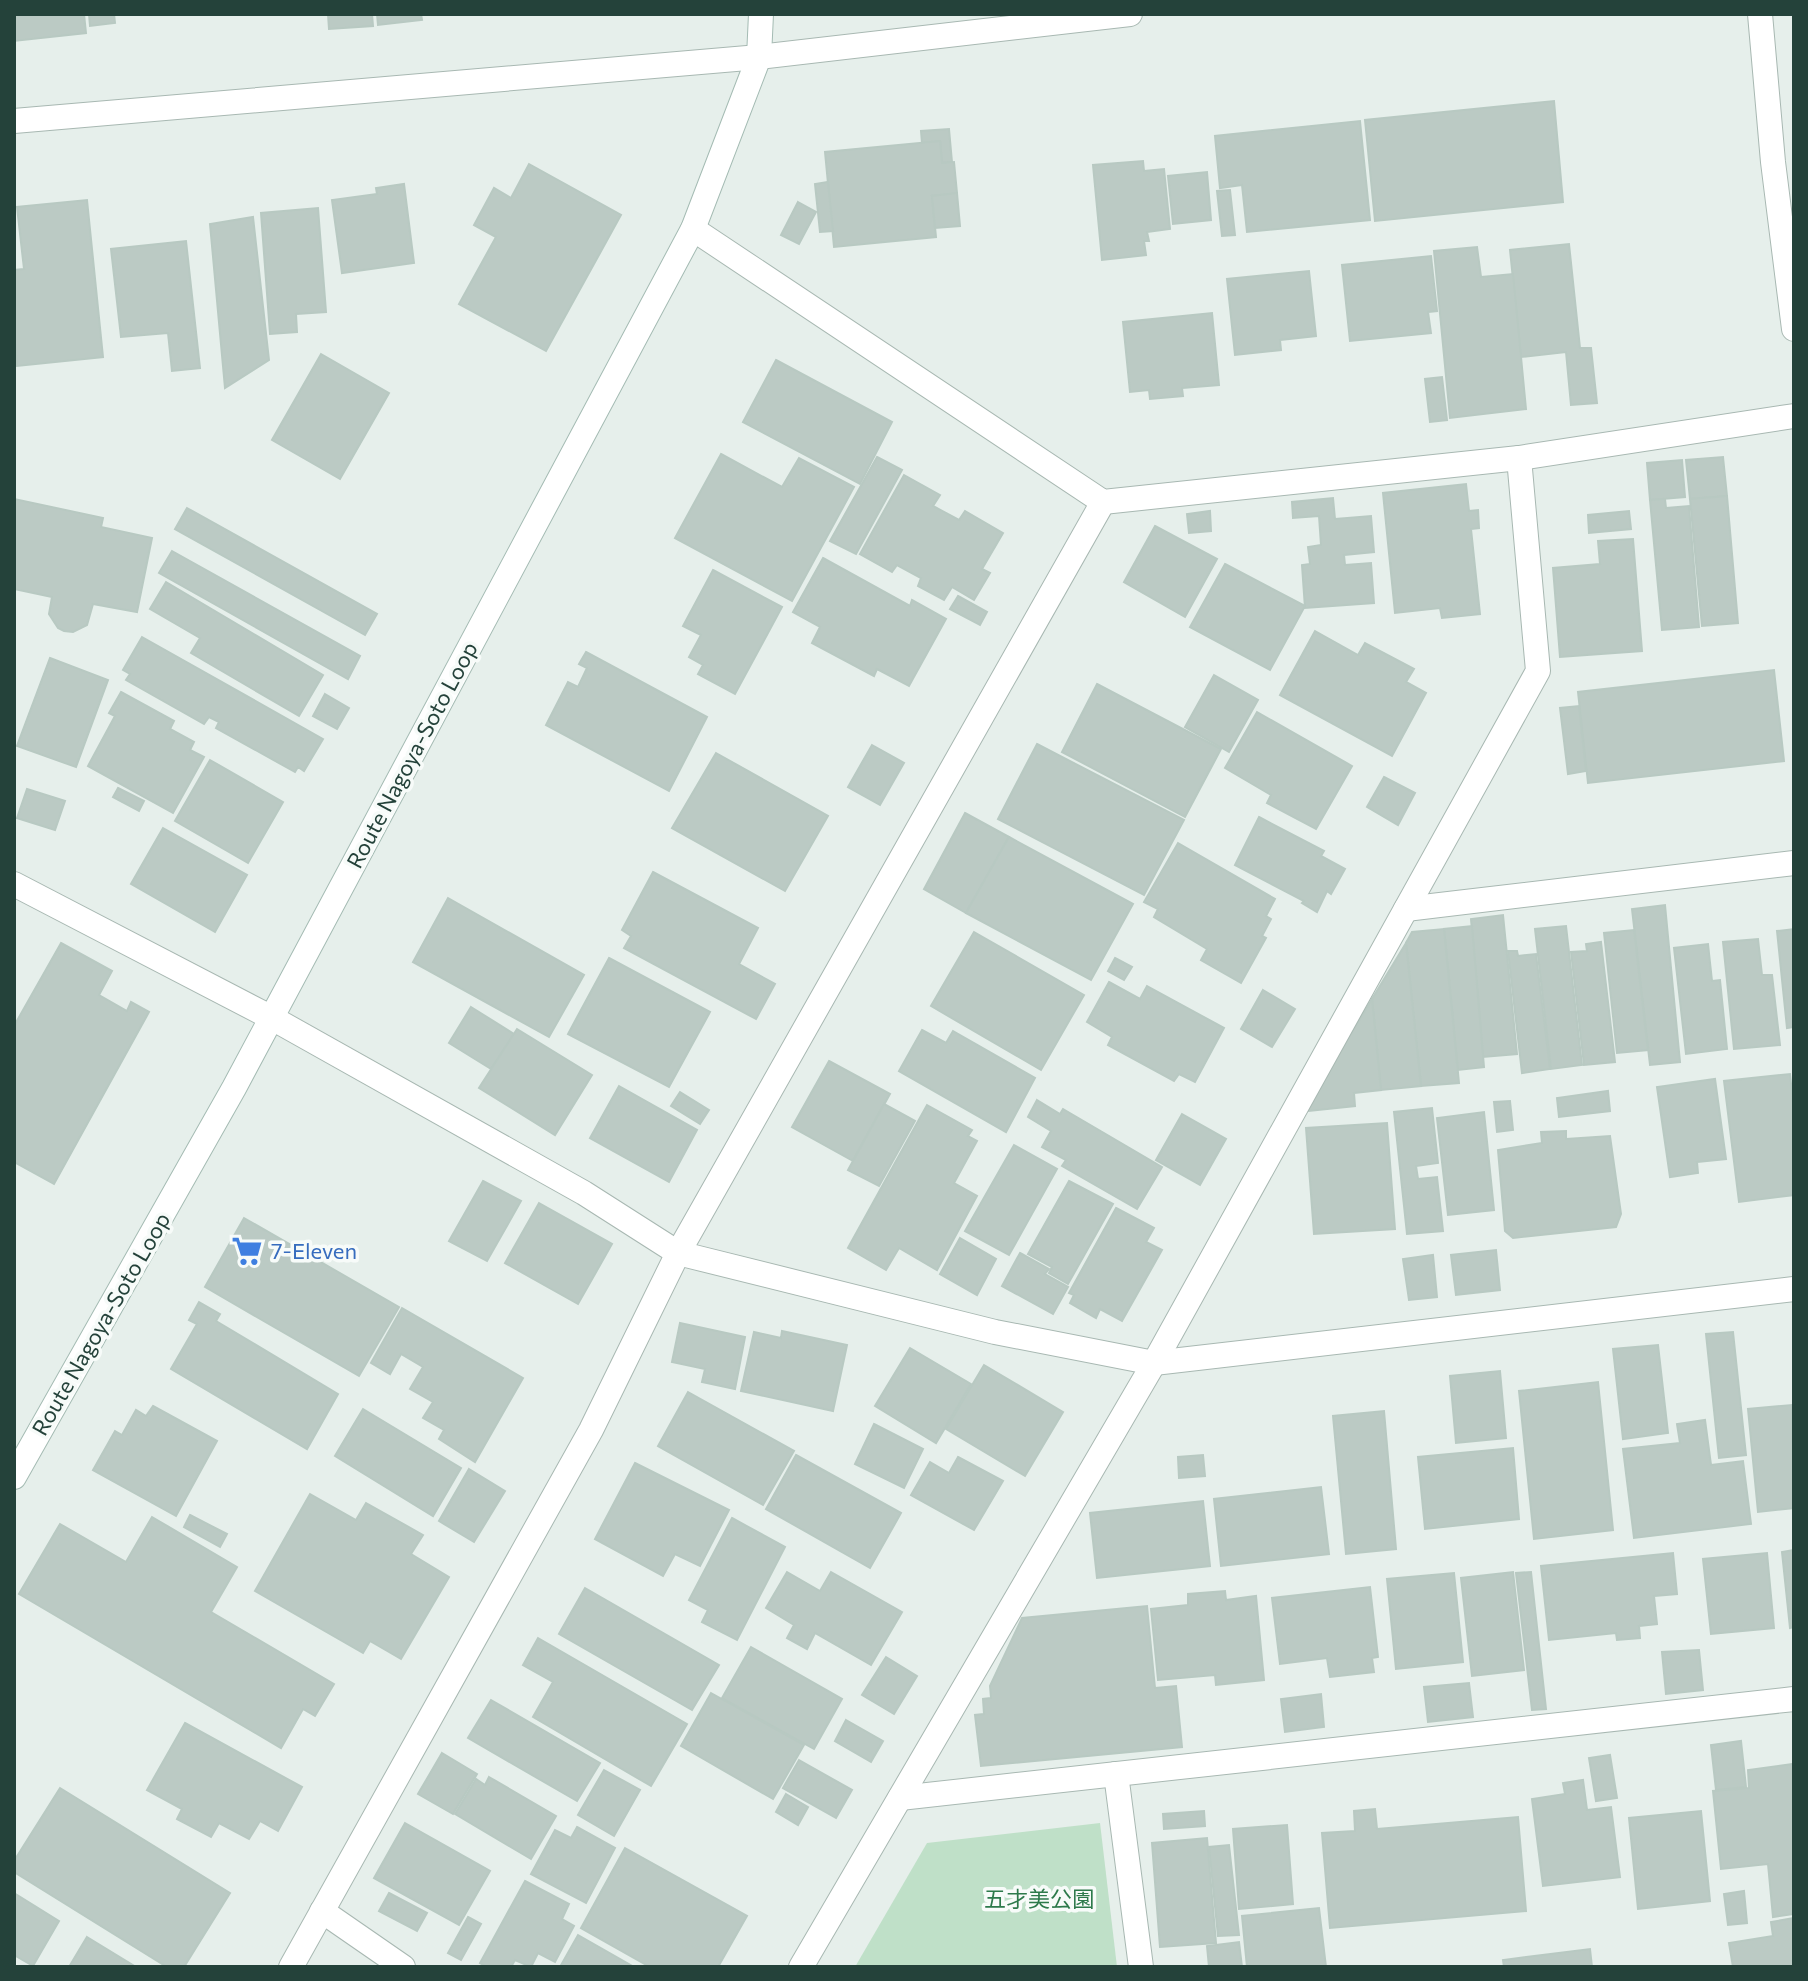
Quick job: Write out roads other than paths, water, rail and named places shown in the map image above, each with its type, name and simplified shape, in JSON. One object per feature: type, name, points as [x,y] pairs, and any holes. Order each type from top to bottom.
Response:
[{"type":"street","name":"Route Nagoya-Soto Loop","points":[[14,1477],[272,1018],[693,229],[759,57],[761,14]]},
{"type":"street","points":[[14,121],[759,57],[1130,14]]},
{"type":"street","points":[[1760,14],[1773,162],[1794,329]]},
{"type":"street","points":[[693,229],[1103,502],[1519,458],[1794,416]]},
{"type":"street","points":[[801,1967],[1154,1363],[1538,671],[1519,458]]},
{"type":"street","points":[[291,1967],[591,1430],[678,1253],[1103,502]]},
{"type":"street","points":[[1406,909],[1794,863]]},
{"type":"street","points":[[14,884],[272,1018],[584,1193],[678,1253],[995,1332],[1154,1363],[1794,1289]]},
{"type":"street","points":[[900,1798],[1794,1699]]},
{"type":"street","points":[[1116,1774],[1141,1967]]},
{"type":"street","points":[[322,1911],[403,1967]]},
{"type":"place","name":"7-Eleven","points":[[247,1251]]},
{"type":"park label","name":"五才美公園","points":[[1039,1899]]}]
